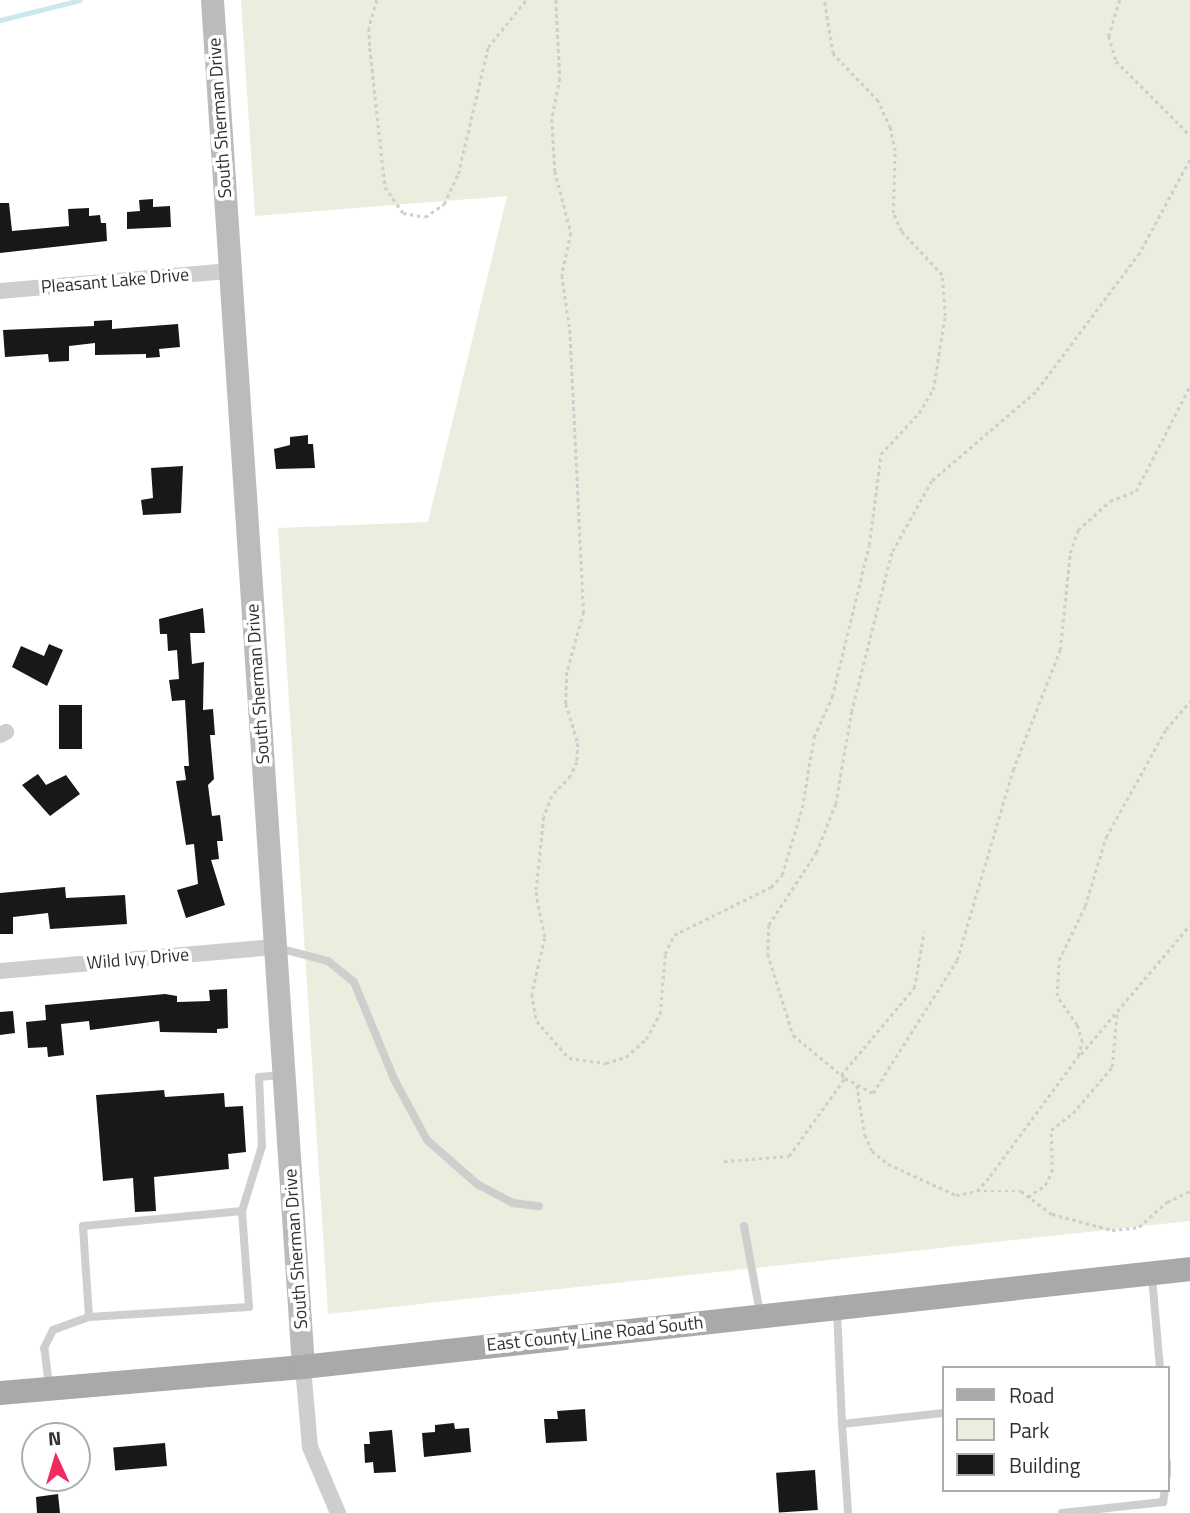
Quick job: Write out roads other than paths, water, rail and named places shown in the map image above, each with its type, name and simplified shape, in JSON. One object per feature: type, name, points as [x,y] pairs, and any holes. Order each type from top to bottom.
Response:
[{"type":"main road","name":"East County Line Road South","points":[[0,1393],[303,1367],[1190,1269]]},
{"type":"street","name":"South Sherman Drive","points":[[212,0],[303,1367]]},
{"type":"street","name":"Pleasant Lake Drive","points":[[0,292],[230,271]]},
{"type":"street","name":"Wild Ivy Drive","points":[[0,971],[275,947]]},
{"type":"street","points":[[303,1367],[310,1447],[338,1513]]},
{"type":"lane","points":[[275,947],[328,961],[354,982],[394,1079],[427,1140],[477,1184],[513,1203],[539,1206]]},
{"type":"lane","points":[[49,1389],[44,1348],[54,1330],[89,1317],[249,1307],[242,1212],[262,1146],[259,1077],[284,1074]]},
{"type":"lane","points":[[89,1317],[82,1226],[242,1212]]},
{"type":"lane","points":[[744,1226],[761,1316]]},
{"type":"lane","points":[[1152,1273],[1160,1366]]},
{"type":"lane","points":[[837,1307],[848,1513]]},
{"type":"lane","points":[[842,1424],[942,1413]]},
{"type":"lane","points":[[1062,1513],[1163,1502],[1165,1492]]},
{"type":"waterway","points":[[0,20],[80,0]]}]
